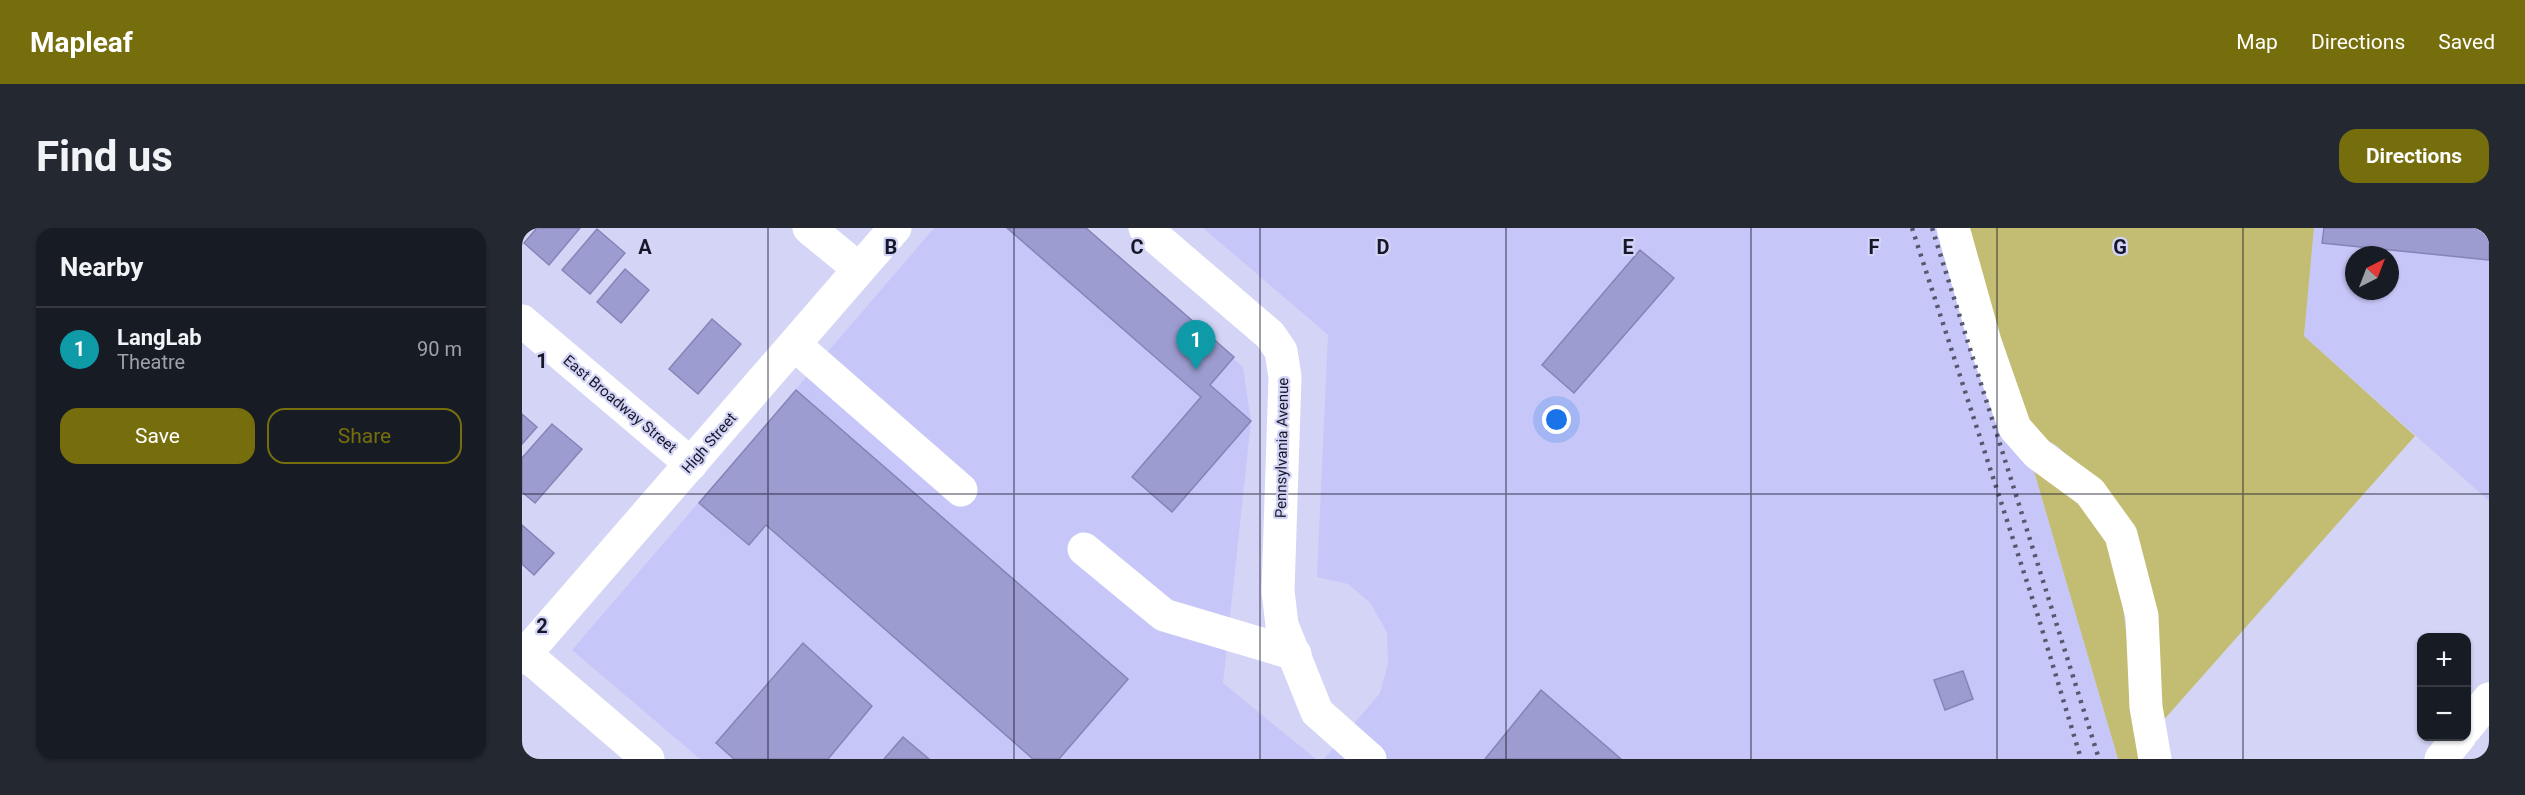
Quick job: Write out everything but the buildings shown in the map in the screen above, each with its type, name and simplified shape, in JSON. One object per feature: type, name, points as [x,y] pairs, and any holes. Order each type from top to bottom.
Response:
[{"type":"street","points":[[809,228],[860,269]]},
{"type":"street","name":"High Street","points":[[523,654],[895,228]]},
{"type":"street","name":"Pennsylvania Avenue","points":[[1145,228],[1270,335],[1281,351],[1285,377],[1278,591],[1282,625],[1317,712],[1370,759]]},
{"type":"street","points":[[1953,228],[1985,342],[2015,428],[2038,453],[2090,492],[2121,535],[2142,616],[2146,707],[2155,759]]},
{"type":"street","name":"East Broadway Street","points":[[522,321],[691,464]]},
{"type":"street","points":[[795,345],[961,489]]},
{"type":"street","points":[[1084,549],[1164,615],[1295,654]]},
{"type":"street","points":[[523,654],[648,759]]},
{"type":"street","points":[[2471,722],[2489,699]]},
{"type":"street","points":[[2471,725],[2489,710]]},
{"type":"street","points":[[2441,759],[2456,741]]},
{"type":"shaded area","points":[[934,228],[1086,228],[1243,367],[1251,421],[1223,683],[1316,759],[700,759],[572,650]]},
{"type":"shaded area","points":[[1203,228],[1963,228],[2118,759],[1324,759],[1380,693],[1388,664],[1387,633],[1371,604],[1348,584],[1317,577],[1328,335]]},
{"type":"shaded area","points":[[1963,228],[2314,228],[2304,336],[2415,436],[2161,723],[2107,493],[2057,446],[2020,423]]},
{"type":"shaded area","points":[[2314,228],[2489,228],[2489,501],[2304,336]]},
{"type":"shaded area","points":[[2031,461],[2083,500],[2116,549],[2132,681],[2145,759],[2118,759]]},
{"type":"railway","points":[[1912,228],[2038,616],[2081,759]]},
{"type":"railway","points":[[1932,228],[2099,759]]},
{"type":"place","name":"LangLab","points":[[1196,370]]}]
